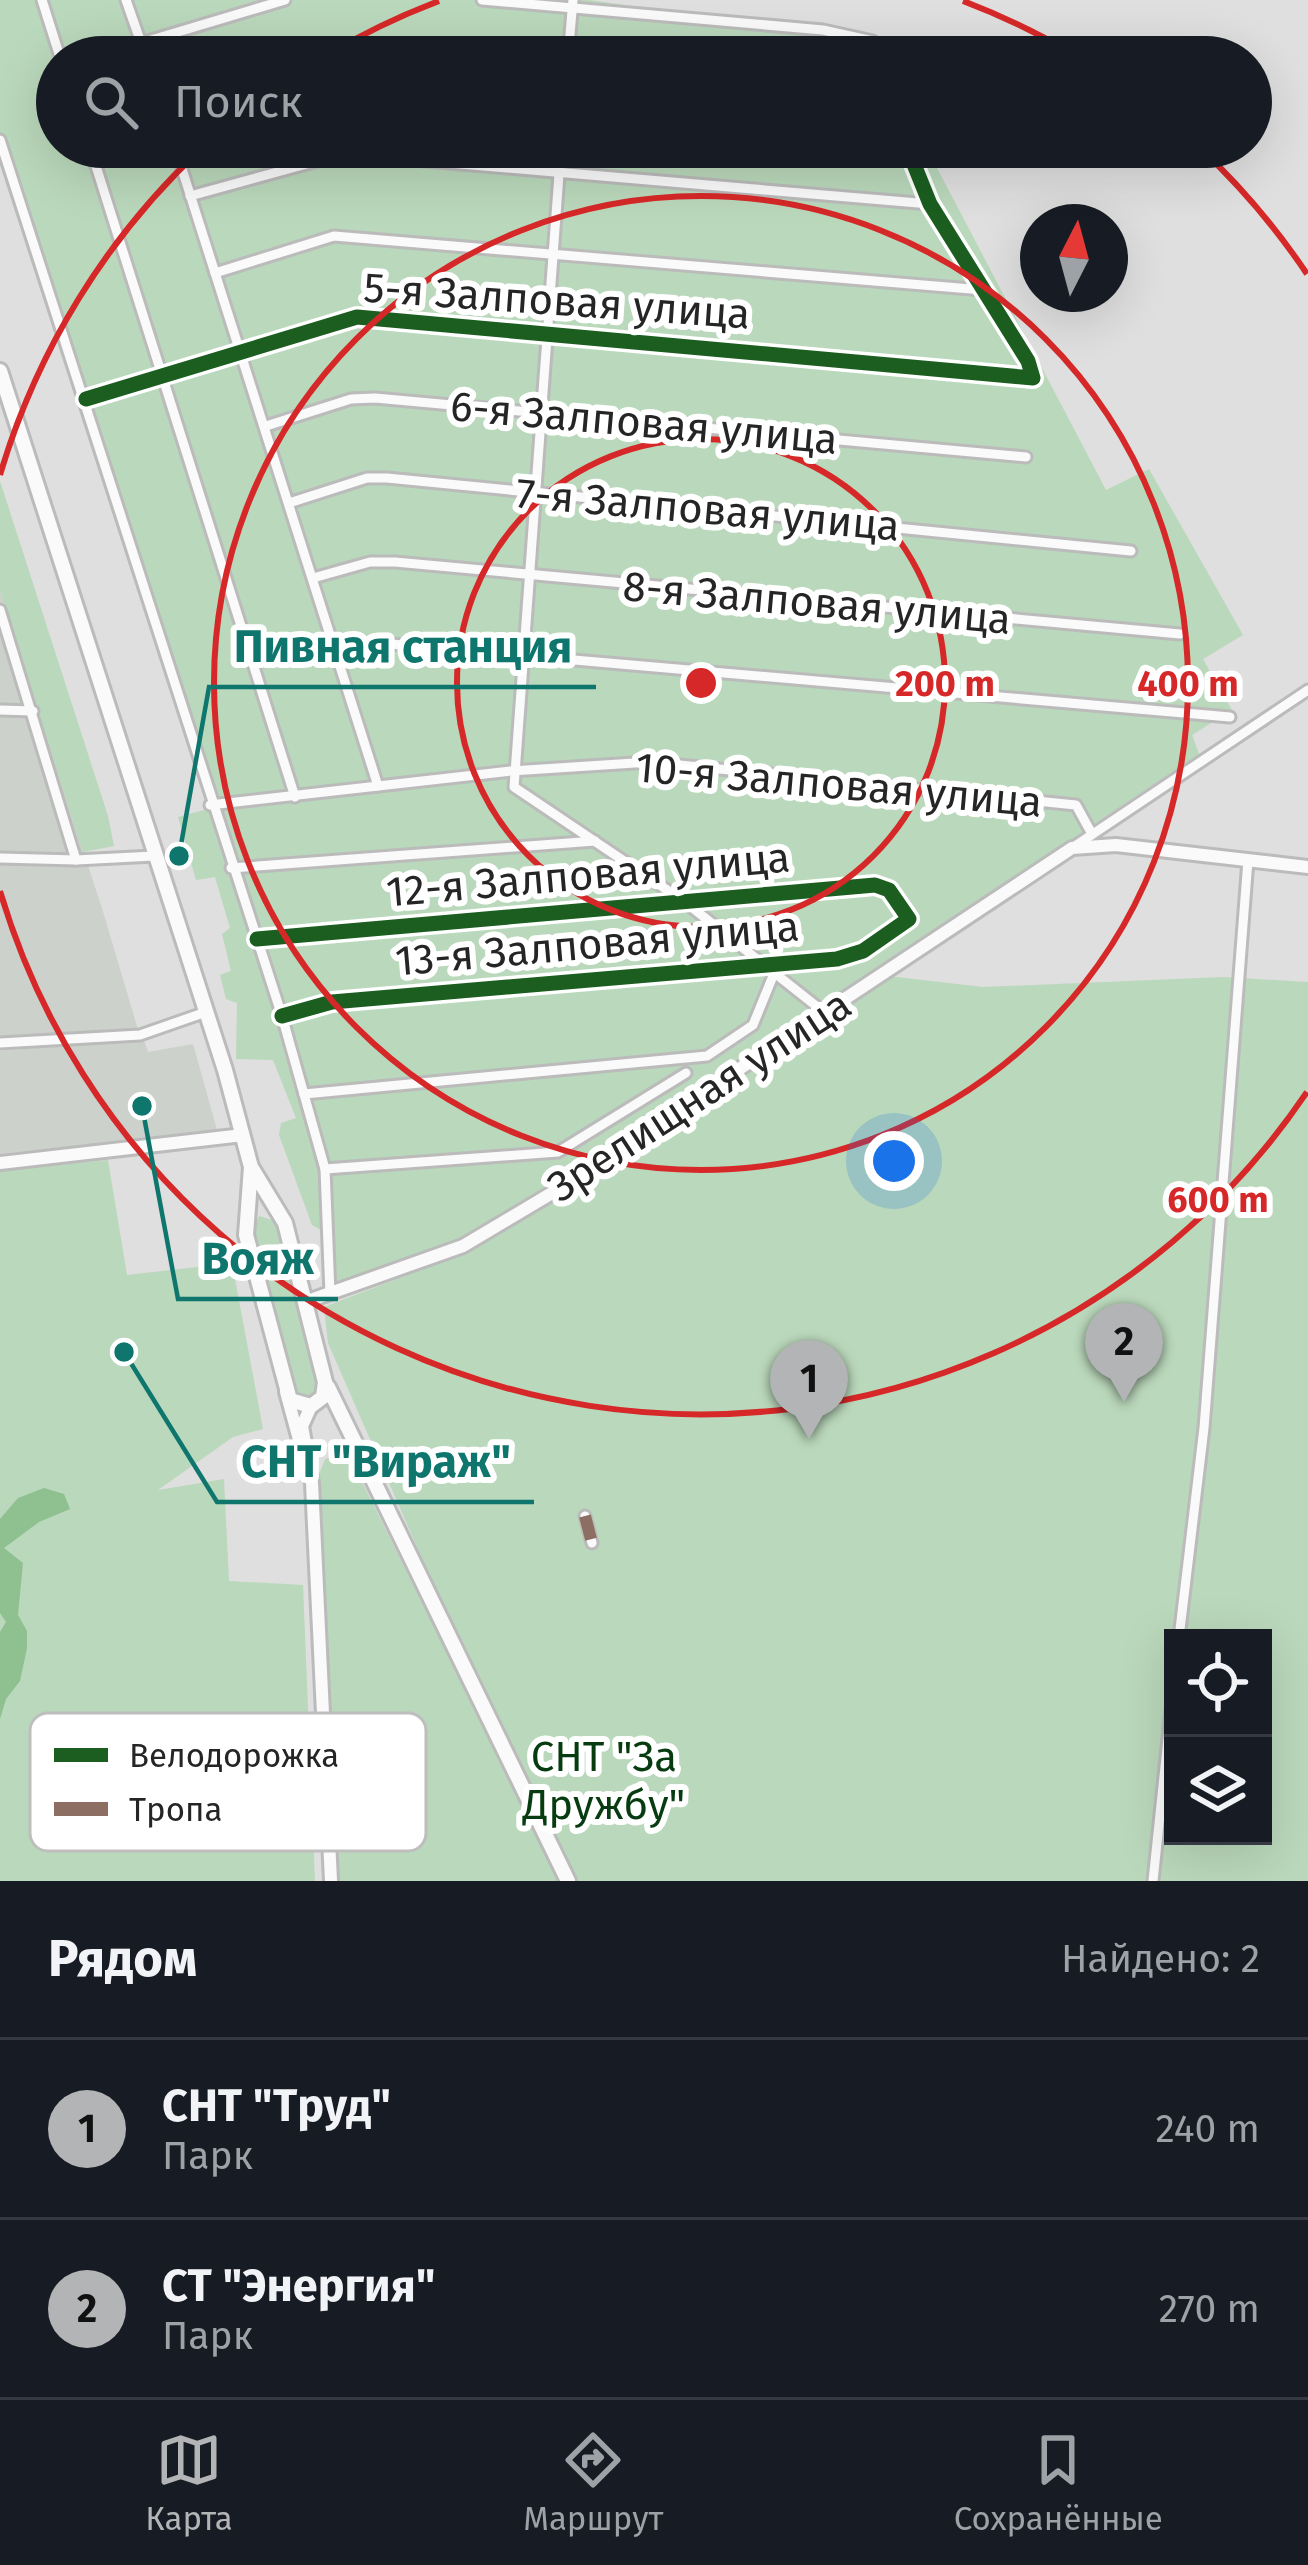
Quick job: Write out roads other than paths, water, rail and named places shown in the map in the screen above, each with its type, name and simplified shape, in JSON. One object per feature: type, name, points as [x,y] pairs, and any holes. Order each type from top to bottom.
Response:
[{"type":"main road","points":[[0,371],[206,1012],[251,1167],[280,1215],[326,1382],[568,1881]]},
{"type":"main road","points":[[251,1167],[248,1221],[286,1392],[296,1405],[313,1406],[341,1418]]},
{"type":"main road","points":[[248,1221],[260,1210],[280,1215]]},
{"type":"main road","points":[[313,1406],[325,1393],[326,1382]]},
{"type":"street","points":[[42,0],[54,36]]},
{"type":"street","points":[[126,0],[138,36]]},
{"type":"street","points":[[167,36],[285,0]]},
{"type":"street","points":[[482,0],[573,3],[853,36]]},
{"type":"street","points":[[570,36],[573,3]]},
{"type":"street","points":[[0,140],[86,399],[210,805],[282,1016],[325,1168],[330,1294]]},
{"type":"street","points":[[97,168],[295,797]]},
{"type":"street","points":[[181,168],[378,786]]},
{"type":"street","points":[[190,196],[292,168]]},
{"type":"street","points":[[512,168],[930,204]]},
{"type":"street","points":[[560,168],[511,771],[522,795],[685,902],[825,1013]]},
{"type":"street","points":[[915,168],[930,204],[983,290]]},
{"type":"street","points":[[215,273],[334,236],[983,290]]},
{"type":"street","name":"5-я Залповая улица","points":[[86,399],[357,317],[1033,378],[983,290]]},
{"type":"street","name":"6-я Залповая улица","points":[[266,426],[351,399],[375,398],[1027,457]]},
{"type":"street","name":"7-я Залповая улица","points":[[289,503],[367,478],[1131,550]]},
{"type":"street","name":"8-я Залповая улица","points":[[313,578],[370,562],[394,562],[1180,634]]},
{"type":"street","points":[[0,610],[76,860]]},
{"type":"street","points":[[337,656],[376,644],[1230,717]]},
{"type":"street","name":"Зрелищная улица","points":[[305,1302],[463,1246],[825,1013],[1308,690]]},
{"type":"street","points":[[0,710],[33,711]]},
{"type":"street","name":"10-я Залповая улица","points":[[210,805],[511,771],[650,762],[1076,805],[1092,834]]},
{"type":"street","points":[[231,868],[595,842]]},
{"type":"street","points":[[1072,848],[1116,845],[1308,867]]},
{"type":"street","points":[[0,858],[154,856]]},
{"type":"street","points":[[1180,1629],[1204,1428],[1248,860]]},
{"type":"street","name":"12-я Залповая улица","points":[[257,939],[882,885],[909,919]]},
{"type":"street","name":"13-я Залповая улица","points":[[282,1016],[332,1002],[771,967],[863,951],[909,919]]},
{"type":"street","points":[[304,1094],[707,1056],[753,1025],[771,967]]},
{"type":"street","points":[[0,1043],[140,1035],[206,1012]]},
{"type":"street","points":[[325,1168],[558,1152],[686,1073]]},
{"type":"street","points":[[0,1163],[243,1135]]},
{"type":"street","points":[[286,1392],[295,1438],[308,1458]]},
{"type":"street","points":[[313,1406],[302,1426],[308,1458],[322,1713]]},
{"type":"street","points":[[585,1516],[592,1543]]},
{"type":"street","points":[[1153,1881],[1168,1737]]},
{"type":"street","points":[[329,1851],[331,1881]]},
{"type":"place","name":"Пивная станция","points":[[179,856]]},
{"type":"place","name":"Вояж","points":[[142,1106]]},
{"type":"place","name":"СНТ \"Вираж\"","points":[[124,1352]]},
{"type":"place","name":"СТ \"Энергия\"","points":[[1124,1402]]},
{"type":"place","name":"СНТ \"Труд\"","points":[[809,1439]]},
{"type":"park label","name":"СНТ \"За Дружбу\"","points":[[604,1780]]}]
